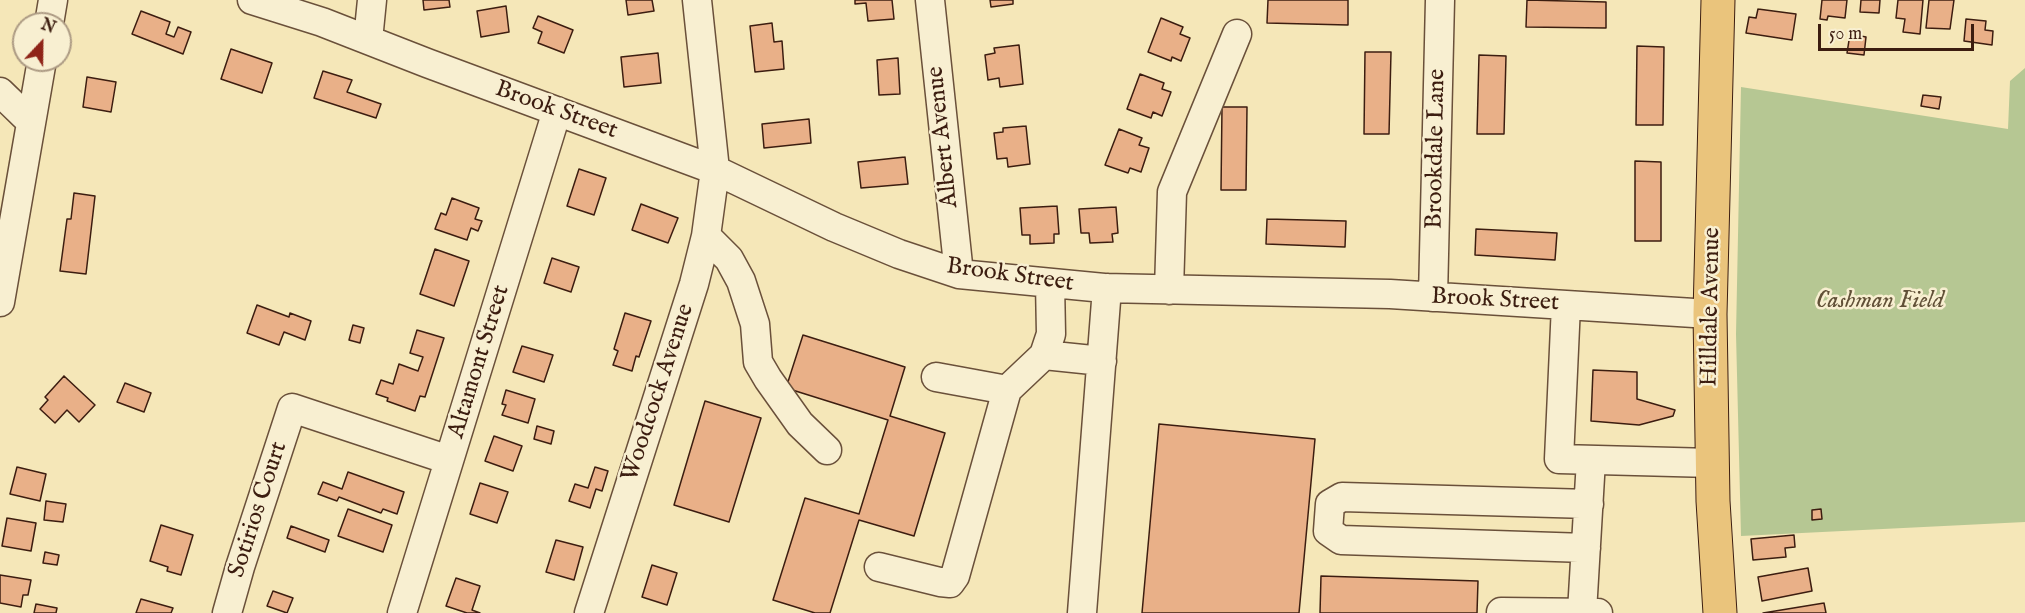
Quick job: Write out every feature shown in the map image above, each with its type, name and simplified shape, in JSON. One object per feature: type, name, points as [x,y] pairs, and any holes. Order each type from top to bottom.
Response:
[{"type":"main road","name":"Hilldale Avenue","points":[[1718,0],[1710,314],[1712,463],[1720,613]]},
{"type":"street","name":"Brook Street","points":[[252,0],[322,22],[715,170],[834,227],[899,254],[958,274],[1107,288],[1390,294],[1710,314]]},
{"type":"street","points":[[368,40],[372,0]]},
{"type":"street","name":"Woodcock Avenue","points":[[589,613],[694,284],[706,236],[715,170],[697,0]]},
{"type":"street","name":"Albert Avenue","points":[[930,0],[958,274]]},
{"type":"street","name":"Brookdale Lane","points":[[1433,297],[1440,0]]},
{"type":"street","points":[[1169,290],[1172,192],[1237,34]]},
{"type":"street","points":[[0,302],[40,72]]},
{"type":"street","points":[[0,92],[31,122]]},
{"type":"street","name":"Altamont Street","points":[[402,613],[557,111]]},
{"type":"street","points":[[706,236],[729,259],[741,281],[755,324],[758,362],[763,371],[800,424],[827,450]]},
{"type":"street","points":[[879,567],[950,583],[955,576],[1007,390],[1044,355],[1051,334],[1050,283]]},
{"type":"street","points":[[1083,613],[1107,288]]},
{"type":"street","points":[[1566,305],[1559,459],[1712,463]]},
{"type":"street","points":[[1044,355],[1102,361]]},
{"type":"street","points":[[936,377],[1007,390]]},
{"type":"street","name":"Sotirios Court","points":[[227,613],[292,408],[449,460]]},
{"type":"street","points":[[1501,612],[1590,612],[1586,548],[1591,460]]},
{"type":"street","points":[[1586,548],[1341,540],[1328,531],[1330,504],[1342,497],[1588,504]]},
{"type":"green space","name":"Cashman Field","points":[[2025,68],[2025,522],[1741,536],[1736,334],[1741,87],[2008,129],[2010,81]]},
{"type":"building","points":[[423,0],[449,0],[450,7],[424,10]]},
{"type":"building","points":[[626,0],[652,0],[654,11],[628,15]]},
{"type":"building","points":[[855,0],[892,0],[894,19],[868,21],[866,3],[855,4]]},
{"type":"building","points":[[990,0],[1013,0],[1013,4],[991,7]]},
{"type":"building","points":[[1268,0],[1348,0],[1348,25],[1267,23]]},
{"type":"building","points":[[1527,0],[1606,2],[1606,28],[1526,27]]},
{"type":"building","points":[[1822,0],[1847,0],[1845,18],[1828,16],[1827,20],[1820,19]]},
{"type":"building","points":[[1861,0],[1880,0],[1879,13],[1860,12]]},
{"type":"building","points":[[1898,0],[1923,0],[1920,34],[1903,32],[1905,19],[1896,18]]},
{"type":"building","points":[[1929,0],[1954,0],[1950,29],[1926,28]]},
{"type":"building","points":[[506,6],[509,32],[481,37],[477,11]]},
{"type":"building","points":[[1758,9],[1796,14],[1792,40],[1746,33],[1749,17],[1756,18]]},
{"type":"building","points":[[141,11],[170,22],[166,34],[174,37],[178,27],[191,32],[183,54],[132,34]]},
{"type":"building","points":[[538,16],[573,30],[564,53],[538,43],[542,32],[533,28]]},
{"type":"building","points":[[1161,18],[1183,27],[1180,34],[1190,38],[1181,61],[1172,57],[1171,61],[1148,52]]},
{"type":"building","points":[[1966,19],[1986,21],[1985,30],[1993,31],[1992,45],[1964,41]]},
{"type":"building","points":[[772,23],[774,42],[782,41],[784,69],[755,72],[750,26]]},
{"type":"building","points":[[1850,34],[1866,37],[1864,55],[1847,53]]},
{"type":"building","points":[[1019,45],[1023,84],[1000,87],[999,78],[988,80],[985,55],[995,53],[994,48]]},
{"type":"building","points":[[1637,46],[1664,47],[1663,125],[1636,125]]},
{"type":"building","points":[[231,49],[272,63],[262,93],[221,79]]},
{"type":"building","points":[[1365,52],[1391,52],[1389,134],[1364,134]]},
{"type":"building","points":[[658,53],[661,83],[624,87],[621,57]]},
{"type":"building","points":[[1479,55],[1506,56],[1504,134],[1477,134]]},
{"type":"building","points":[[898,58],[900,94],[879,95],[877,60]]},
{"type":"building","points":[[323,71],[352,80],[347,92],[381,104],[376,118],[314,98]]},
{"type":"building","points":[[1140,74],[1164,83],[1162,89],[1171,92],[1162,116],[1153,112],[1151,118],[1127,109]]},
{"type":"building","points":[[87,77],[116,82],[111,112],[83,107]]},
{"type":"building","points":[[1923,95],[1941,97],[1939,109],[1921,106]]},
{"type":"building","points":[[1222,107],[1247,107],[1246,190],[1221,190]]},
{"type":"building","points":[[809,119],[811,143],[764,148],[762,124]]},
{"type":"building","points":[[1026,126],[1030,164],[1008,167],[1007,158],[997,159],[994,133],[1003,132],[1003,128]]},
{"type":"building","points":[[1119,129],[1142,138],[1139,145],[1149,148],[1141,172],[1130,168],[1128,173],[1105,165]]},
{"type":"building","points":[[905,157],[908,184],[861,188],[858,162]]},
{"type":"building","points":[[1635,161],[1661,162],[1661,241],[1635,241]]},
{"type":"building","points":[[579,169],[606,178],[594,215],[567,206]]},
{"type":"building","points":[[74,193],[95,196],[86,274],[60,271],[67,219],[71,219]]},
{"type":"building","points":[[452,198],[479,208],[475,219],[482,221],[478,231],[471,228],[467,240],[435,229],[441,213],[446,215]]},
{"type":"building","points":[[641,204],[678,218],[668,243],[632,230]]},
{"type":"building","points":[[1057,206],[1059,234],[1054,234],[1054,243],[1030,244],[1030,235],[1022,235],[1020,208]]},
{"type":"building","points":[[1116,207],[1118,233],[1112,234],[1113,242],[1090,243],[1089,233],[1081,233],[1079,209]]},
{"type":"building","points":[[1267,219],[1346,221],[1345,247],[1266,244]]},
{"type":"building","points":[[1476,229],[1557,233],[1555,260],[1475,255]]},
{"type":"building","points":[[435,249],[469,261],[454,306],[420,294]]},
{"type":"building","points":[[552,258],[579,267],[571,292],[544,283]]},
{"type":"building","points":[[257,305],[289,317],[290,313],[311,321],[305,340],[284,332],[279,345],[247,333]]},
{"type":"building","points":[[625,313],[651,321],[632,371],[613,365],[618,351],[614,349]]},
{"type":"building","points":[[353,325],[364,328],[360,343],[349,340]]},
{"type":"building","points":[[417,330],[444,338],[425,397],[420,396],[415,411],[387,401],[388,398],[376,394],[381,380],[393,384],[399,364],[418,371],[423,357],[410,353]]},
{"type":"building","points":[[803,335],[905,367],[890,416],[945,433],[914,536],[859,520],[830,613],[815,613],[773,600],[805,498],[859,514],[888,420],[786,388]]},
{"type":"building","points":[[522,346],[553,355],[544,382],[513,372]]},
{"type":"building","points":[[1593,370],[1637,372],[1637,399],[1675,410],[1673,416],[1639,425],[1591,421]]},
{"type":"building","points":[[64,376],[95,405],[79,422],[67,410],[55,423],[40,409],[48,400],[45,397]]},
{"type":"building","points":[[125,383],[151,393],[144,412],[117,402]]},
{"type":"building","points":[[506,390],[535,399],[528,423],[502,415],[506,405],[502,404]]},
{"type":"building","points":[[705,401],[761,418],[729,522],[674,505]]},
{"type":"building","points":[[1159,424],[1315,439],[1299,613],[1142,613]]},
{"type":"building","points":[[537,426],[554,431],[551,444],[534,439]]},
{"type":"building","points":[[494,436],[522,446],[513,471],[485,461]]},
{"type":"building","points":[[17,467],[46,474],[40,501],[10,494]]},
{"type":"building","points":[[595,467],[608,471],[602,491],[596,489],[590,508],[569,501],[575,484],[588,488]]},
{"type":"building","points":[[348,472],[404,492],[397,514],[383,509],[381,513],[339,497],[337,501],[318,494],[323,482],[342,489]]},
{"type":"building","points":[[480,483],[508,492],[497,523],[470,514]]},
{"type":"building","points":[[46,501],[66,504],[63,522],[44,520]]},
{"type":"building","points":[[348,509],[392,525],[383,552],[338,536]]},
{"type":"building","points":[[1821,509],[1822,519],[1812,520],[1812,510]]},
{"type":"building","points":[[7,518],[36,523],[31,551],[2,546]]},
{"type":"building","points":[[161,525],[193,535],[181,575],[167,571],[168,567],[150,561]]},
{"type":"building","points":[[291,526],[329,540],[325,552],[287,538]]},
{"type":"building","points":[[1794,535],[1795,547],[1785,548],[1786,557],[1753,560],[1751,539]]},
{"type":"building","points":[[556,540],[583,547],[574,580],[546,572]]},
{"type":"building","points":[[45,552],[59,555],[57,565],[43,563]]},
{"type":"building","points":[[652,565],[677,573],[667,605],[642,597]]},
{"type":"building","points":[[1808,568],[1812,591],[1762,601],[1758,577]]},
{"type":"building","points":[[0,575],[31,580],[28,595],[23,595],[21,607],[0,603]]},
{"type":"building","points":[[1321,576],[1478,581],[1477,613],[1320,613]]},
{"type":"building","points":[[456,578],[480,586],[472,610],[480,613],[467,613],[446,606]]},
{"type":"building","points":[[273,591],[293,598],[287,613],[267,606]]},
{"type":"building","points":[[141,599],[173,608],[171,613],[136,613]]},
{"type":"building","points":[[1824,603],[1826,613],[1763,613]]},
{"type":"building","points":[[36,604],[57,608],[56,613],[34,613]]}]
